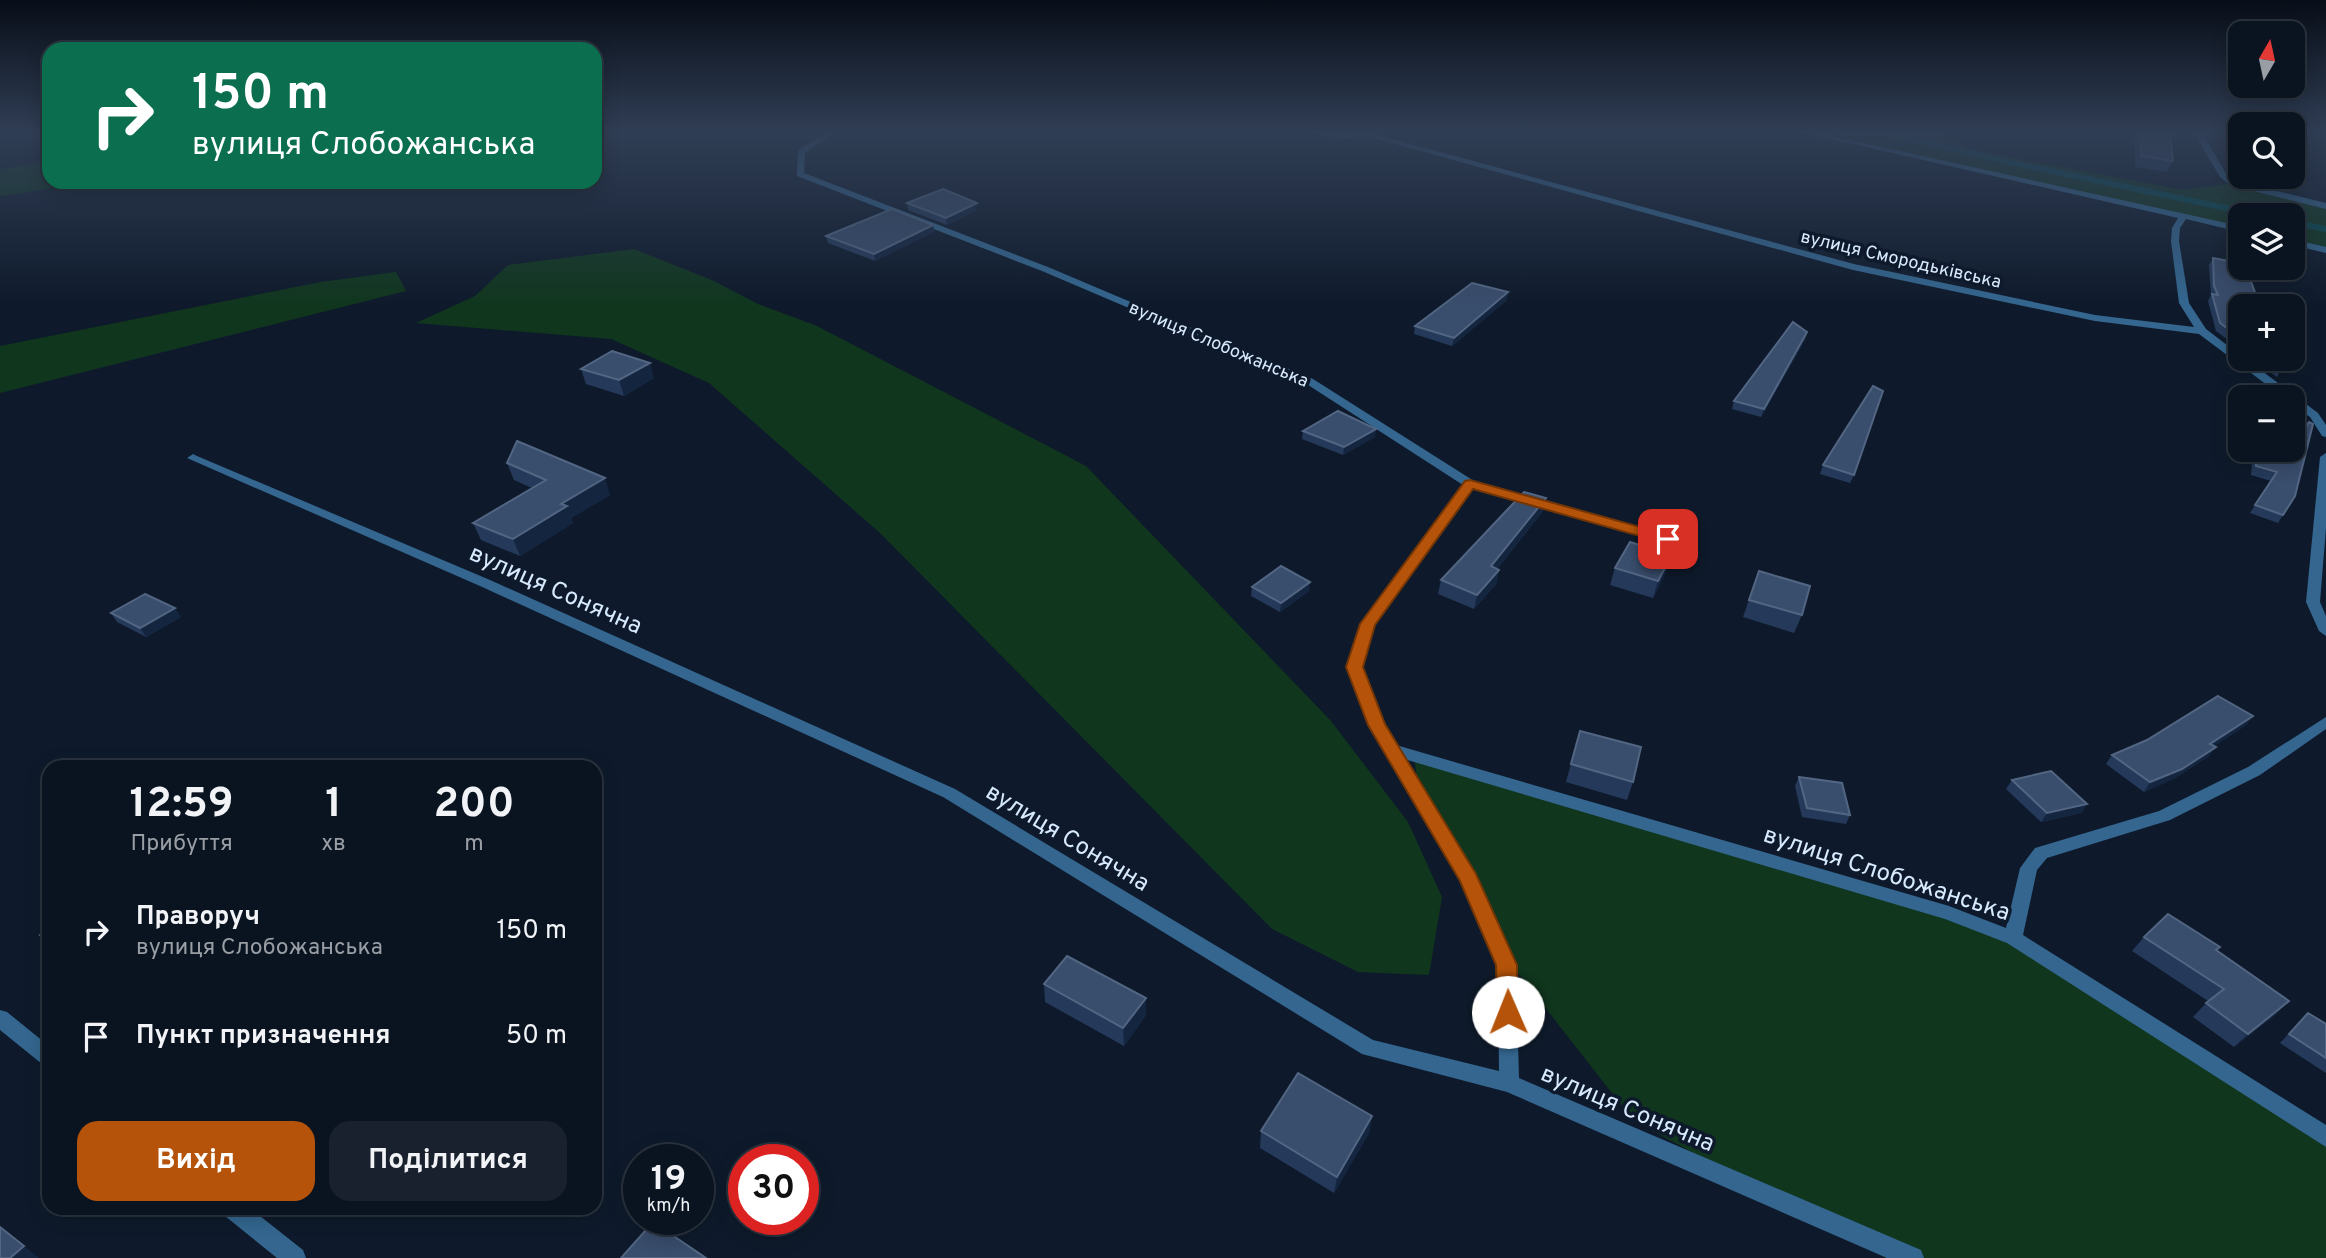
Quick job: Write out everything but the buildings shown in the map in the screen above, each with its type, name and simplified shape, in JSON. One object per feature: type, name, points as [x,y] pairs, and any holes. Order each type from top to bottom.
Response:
[{"type":"street","name":"вулиця Слобожанська","points":[[841,190],[1045,269],[1309,381],[1470,484],[1668,539]]},
{"type":"street","name":"вулиця Смородьківська","points":[[1570,190],[1853,267],[2095,318],[2203,331]]},
{"type":"street","points":[[2068,190],[2228,226]]},
{"type":"street","points":[[2261,190],[2326,206]]},
{"type":"street","points":[[2184,215],[2176,228],[2175,241],[2184,303],[2203,331],[2274,385]]},
{"type":"street","points":[[2305,245],[2326,250]]},
{"type":"street","points":[[2305,408],[2314,415],[2326,434]]},
{"type":"street","points":[[2326,457],[2313,602],[2326,631]]},
{"type":"street","name":"вулиця Сонячна","points":[[193,458],[485,583],[949,793],[1369,1048],[1509,1083],[1913,1258]]},
{"type":"street","points":[[1470,484],[1368,624],[1354,667],[1376,725],[1469,879],[1507,965],[1509,1083]]},
{"type":"street","points":[[2012,938],[2029,868],[2041,853],[2164,816],[2253,771],[2326,722]]},
{"type":"street","name":"вулиця Слобожанська","points":[[1391,749],[1949,913],[2012,938],[2326,1137]]},
{"type":"street","points":[[0,1018],[42,1052]]},
{"type":"street","points":[[242,1215],[295,1258]]},
{"type":"green space","points":[[0,190],[42,190],[0,196]]},
{"type":"green space","points":[[2067,190],[2260,190],[2326,206],[2326,250],[2305,245],[2305,203],[2228,203],[2228,227]]},
{"type":"green space","points":[[634,249],[714,281],[758,304],[817,326],[1086,466],[1331,721],[1408,822],[1442,897],[1429,975],[1358,972],[1272,929],[880,533],[709,383],[611,339],[416,323],[475,296],[508,265]]},
{"type":"green space","points":[[396,272],[406,291],[0,393],[0,346],[321,282]]},
{"type":"green space","points":[[1414,756],[2013,938],[2326,1135],[2326,1258],[1886,1258],[1633,1120],[1500,950],[1419,795]]},
{"type":"waterway","points":[[2140,190],[2228,208]]},
{"type":"waterway","points":[[2305,225],[2326,229]]},
{"type":"route","points":[[1508,1012],[1507,965],[1469,879],[1376,725],[1354,667],[1368,624],[1470,484],[1668,539]]}]
